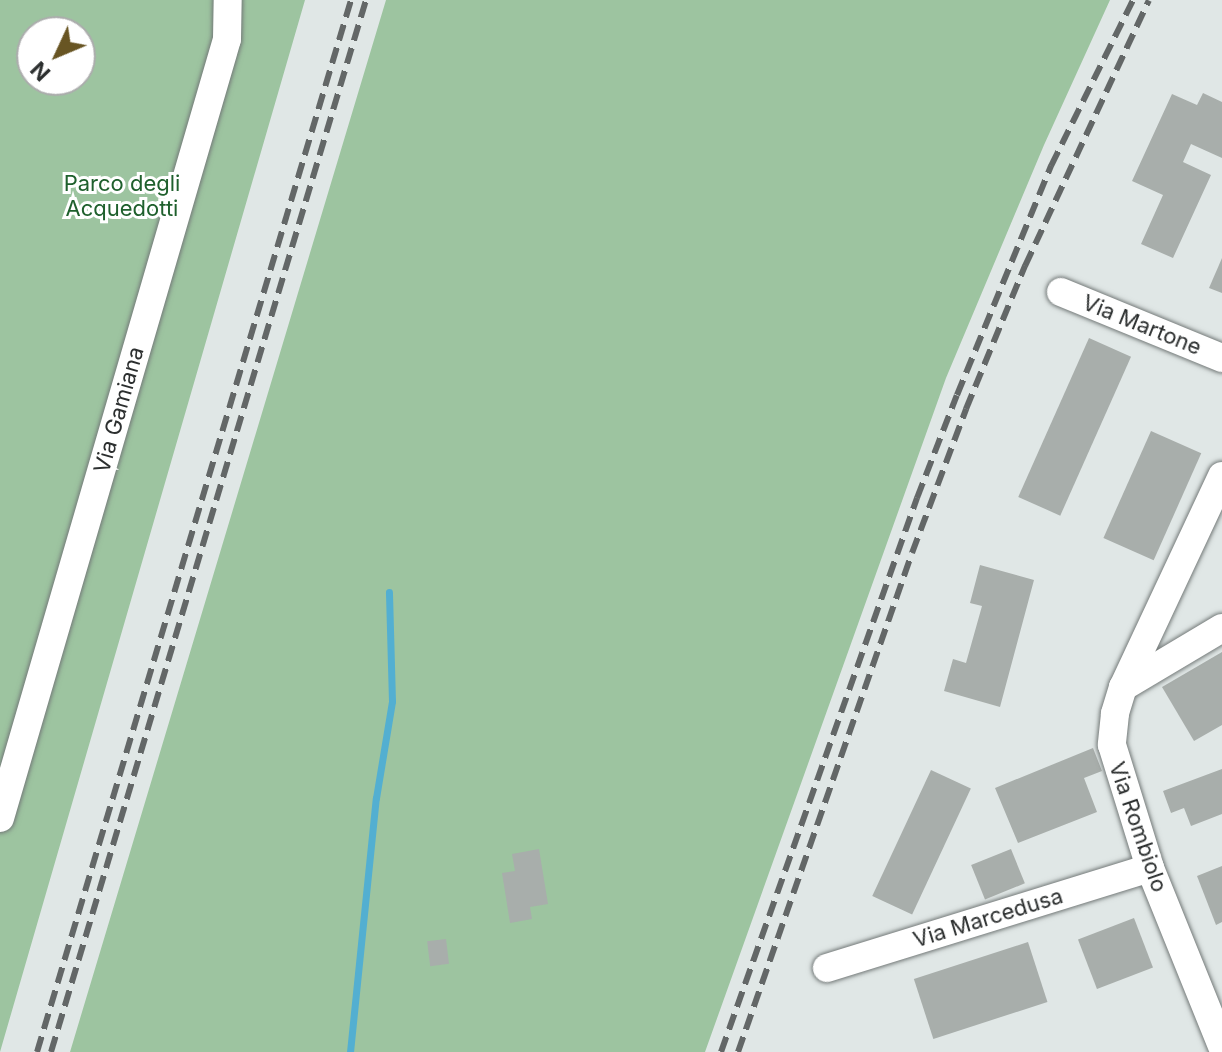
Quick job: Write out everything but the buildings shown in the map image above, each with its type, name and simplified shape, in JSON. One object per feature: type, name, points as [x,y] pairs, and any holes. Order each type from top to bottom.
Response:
[{"type":"street","name":"Via Gamiana","points":[[0,818],[227,39],[228,0]]},
{"type":"street","name":"Via Martone","points":[[1061,292],[1222,358]]},
{"type":"street","name":"Via Rombiolo","points":[[1222,476],[1123,687],[1115,714],[1112,745],[1150,868],[1222,1046]]},
{"type":"street","points":[[1123,687],[1222,628]]},
{"type":"street","name":"Via Marcedusa","points":[[827,968],[1150,868]]},
{"type":"green space","name":"Parco degli Acquedotti","points":[[0,0],[305,0],[0,1052]]},
{"type":"green space","points":[[386,0],[1110,0],[1044,145],[946,378],[705,1052],[70,1052]]},
{"type":"waterway","points":[[350,1052],[376,798],[392,701],[389,592]]},
{"type":"railway","points":[[37,1052],[351,0]]},
{"type":"railway","points":[[51,1052],[366,0]]},
{"type":"railway","points":[[721,1052],[917,498],[957,395],[1051,166],[1133,0]]},
{"type":"railway","points":[[738,1052],[912,553],[966,409],[1025,266],[1149,0]]}]
